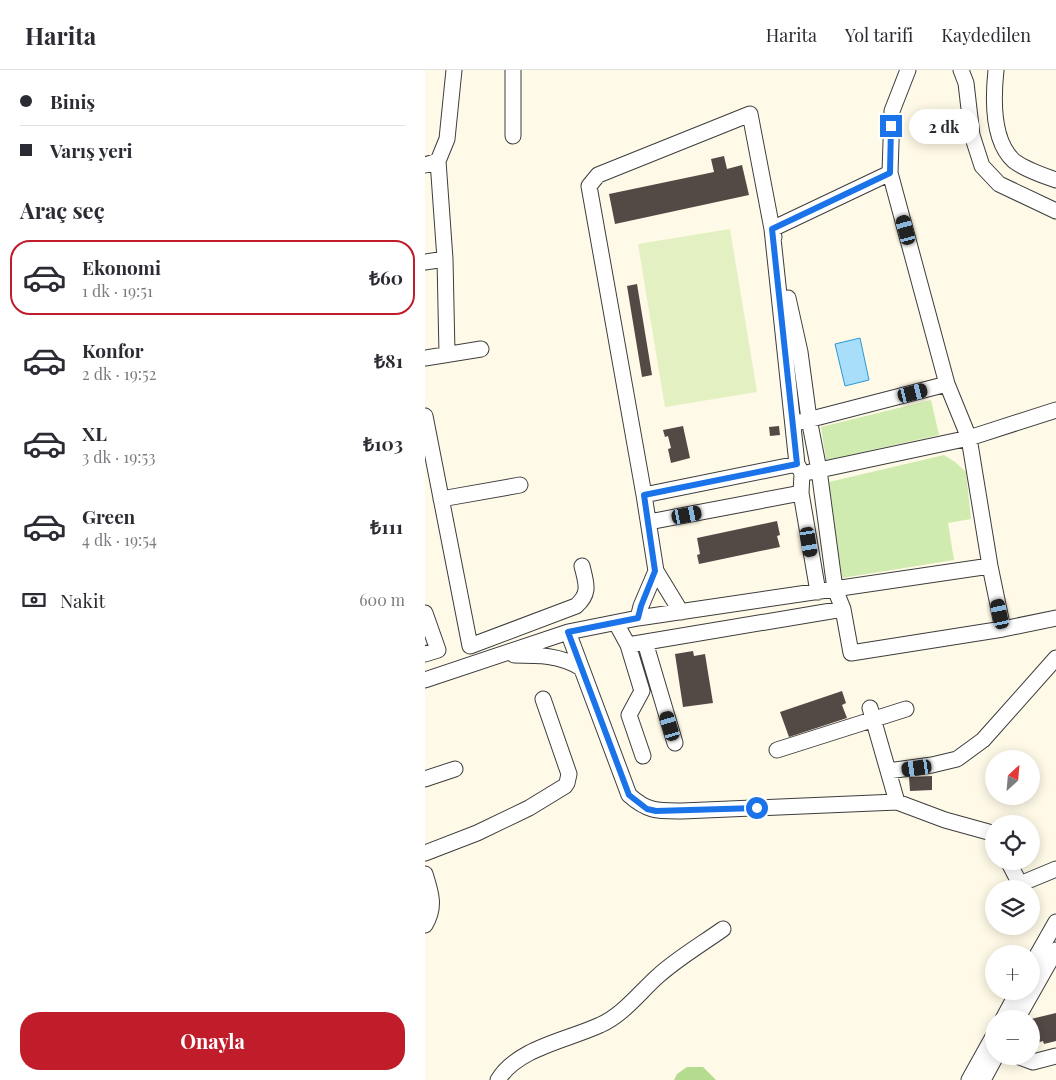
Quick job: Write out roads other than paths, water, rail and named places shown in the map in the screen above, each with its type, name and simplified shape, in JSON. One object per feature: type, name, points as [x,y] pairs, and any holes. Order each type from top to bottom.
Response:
[{"type":"street","points":[[447,354],[445,259],[431,163],[447,139],[454,70]]},
{"type":"street","points":[[513,70],[513,136]]},
{"type":"street","points":[[908,70],[892,111],[890,173],[947,384],[969,438],[990,566],[1003,629]]},
{"type":"street","points":[[961,70],[966,83],[972,135],[982,166],[999,184],[1056,212]]},
{"type":"street","points":[[996,70],[995,116],[1001,144],[1013,160],[1023,167],[1056,180]]},
{"type":"street","points":[[681,612],[655,571],[649,522],[589,186],[597,175],[751,114],[772,229],[800,352],[809,420],[819,470],[835,589],[843,609],[851,653],[1003,629],[1056,618]]},
{"type":"street","points":[[772,229],[890,173]]},
{"type":"street","points":[[772,229],[801,493],[818,592]]},
{"type":"street","points":[[425,262],[445,259]]},
{"type":"street","points":[[425,358],[481,349]]},
{"type":"street","points":[[794,424],[947,384]]},
{"type":"street","points":[[644,495],[799,469],[819,470],[969,438],[1056,410]]},
{"type":"street","points":[[425,416],[470,646],[577,606],[587,590],[582,566]]},
{"type":"street","points":[[441,499],[520,485]]},
{"type":"street","points":[[649,522],[801,493]]},
{"type":"street","points":[[425,680],[568,632],[638,618],[990,566]]},
{"type":"street","points":[[638,618],[655,571]]},
{"type":"street","points":[[781,597],[787,619]]},
{"type":"street","points":[[628,645],[843,609]]},
{"type":"street","points":[[425,613],[438,650],[425,654]]},
{"type":"street","points":[[616,623],[628,645],[642,691],[629,715],[643,756]]},
{"type":"street","points":[[568,632],[629,795],[647,809],[682,812],[897,802],[945,820],[985,830]]},
{"type":"street","points":[[645,642],[675,743]]},
{"type":"street","points":[[500,655],[557,657],[570,661],[581,668]]},
{"type":"street","points":[[888,772],[932,766],[957,759],[983,740],[1056,658]]},
{"type":"street","points":[[425,853],[477,833],[537,804],[565,786],[569,774],[543,699]]},
{"type":"street","points":[[777,750],[872,714],[906,709]]},
{"type":"street","points":[[872,714],[897,802]]},
{"type":"street","points":[[425,779],[455,769]]},
{"type":"street","points":[[1012,870],[1020,884],[1056,869]]},
{"type":"street","points":[[425,874],[433,905],[425,925]]},
{"type":"street","points":[[1040,950],[1056,922]]},
{"type":"street","points":[[498,1080],[505,1069],[524,1056],[602,1024],[623,1009],[660,974],[723,929]]},
{"type":"street","points":[[1022,1010],[1056,950]]},
{"type":"street","points":[[969,1080],[985,1051]]},
{"type":"street","points":[[1040,1060],[1056,1056]]},
{"type":"street","points":[[983,1080],[991,1065]]},
{"type":"water","points":[[860,338],[869,380],[845,386],[835,344]]}]
